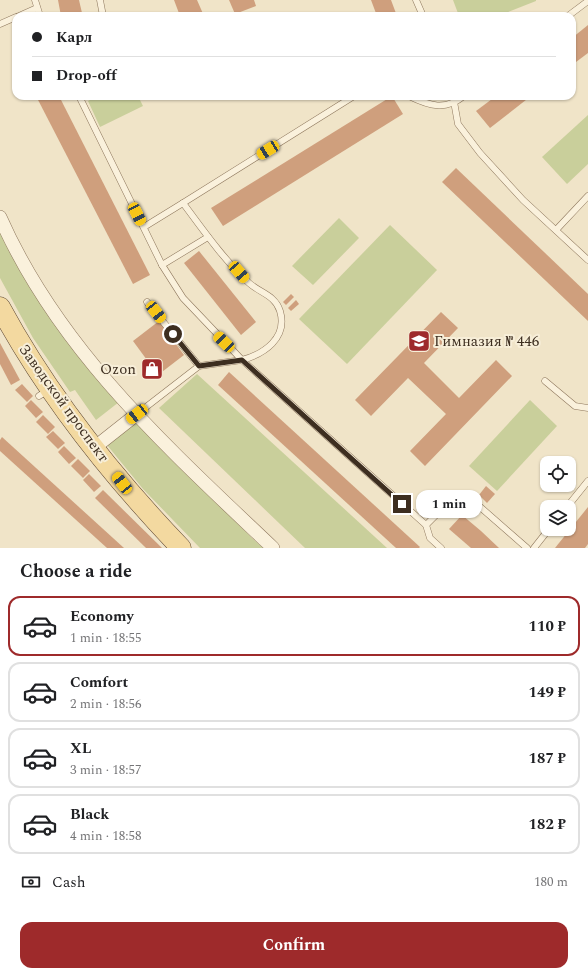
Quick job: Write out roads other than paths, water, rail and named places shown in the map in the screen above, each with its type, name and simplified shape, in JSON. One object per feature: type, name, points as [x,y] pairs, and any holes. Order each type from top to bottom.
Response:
[{"type":"main road","name":"Заводской проспект","points":[[0,307],[45,392],[130,492],[181,548]]},
{"type":"street","points":[[0,218],[40,290],[60,322],[100,374],[176,455],[273,548]]},
{"type":"street","points":[[94,448],[137,414]]},
{"type":"lane","points":[[35,0],[38,12]]},
{"type":"lane","points":[[100,0],[102,12]]},
{"type":"lane","points":[[416,0],[421,12]]},
{"type":"lane","points":[[573,12],[588,1]]},
{"type":"lane","points":[[28,12],[37,8]]},
{"type":"lane","points":[[0,24],[12,19]]},
{"type":"lane","points":[[81,100],[162,265],[183,298],[242,360],[426,525],[430,538],[441,548]]},
{"type":"lane","points":[[144,227],[348,100]]},
{"type":"lane","points":[[417,100],[437,106],[454,104],[459,100]]},
{"type":"lane","points":[[454,100],[458,124],[480,153],[523,200],[588,260]]},
{"type":"lane","points":[[556,230],[588,196]]},
{"type":"lane","points":[[137,414],[199,366],[242,360],[255,356],[268,349],[276,338],[281,325],[280,311],[273,299],[250,284],[208,237],[183,203]]},
{"type":"lane","points":[[162,265],[208,237]]},
{"type":"lane","points":[[148,302],[199,366]]},
{"type":"lane","points":[[545,381],[574,406],[588,408]]},
{"type":"lane","points":[[573,500],[588,481]]},
{"type":"lane","points":[[426,525],[455,496],[463,495],[471,499],[527,548]]},
{"type":"lane","points":[[534,548],[543,536]]},
{"type":"place","name":"Гимназия № 446","points":[[419,341]]},
{"type":"place","name":"Ozon","points":[[152,369]]}]
